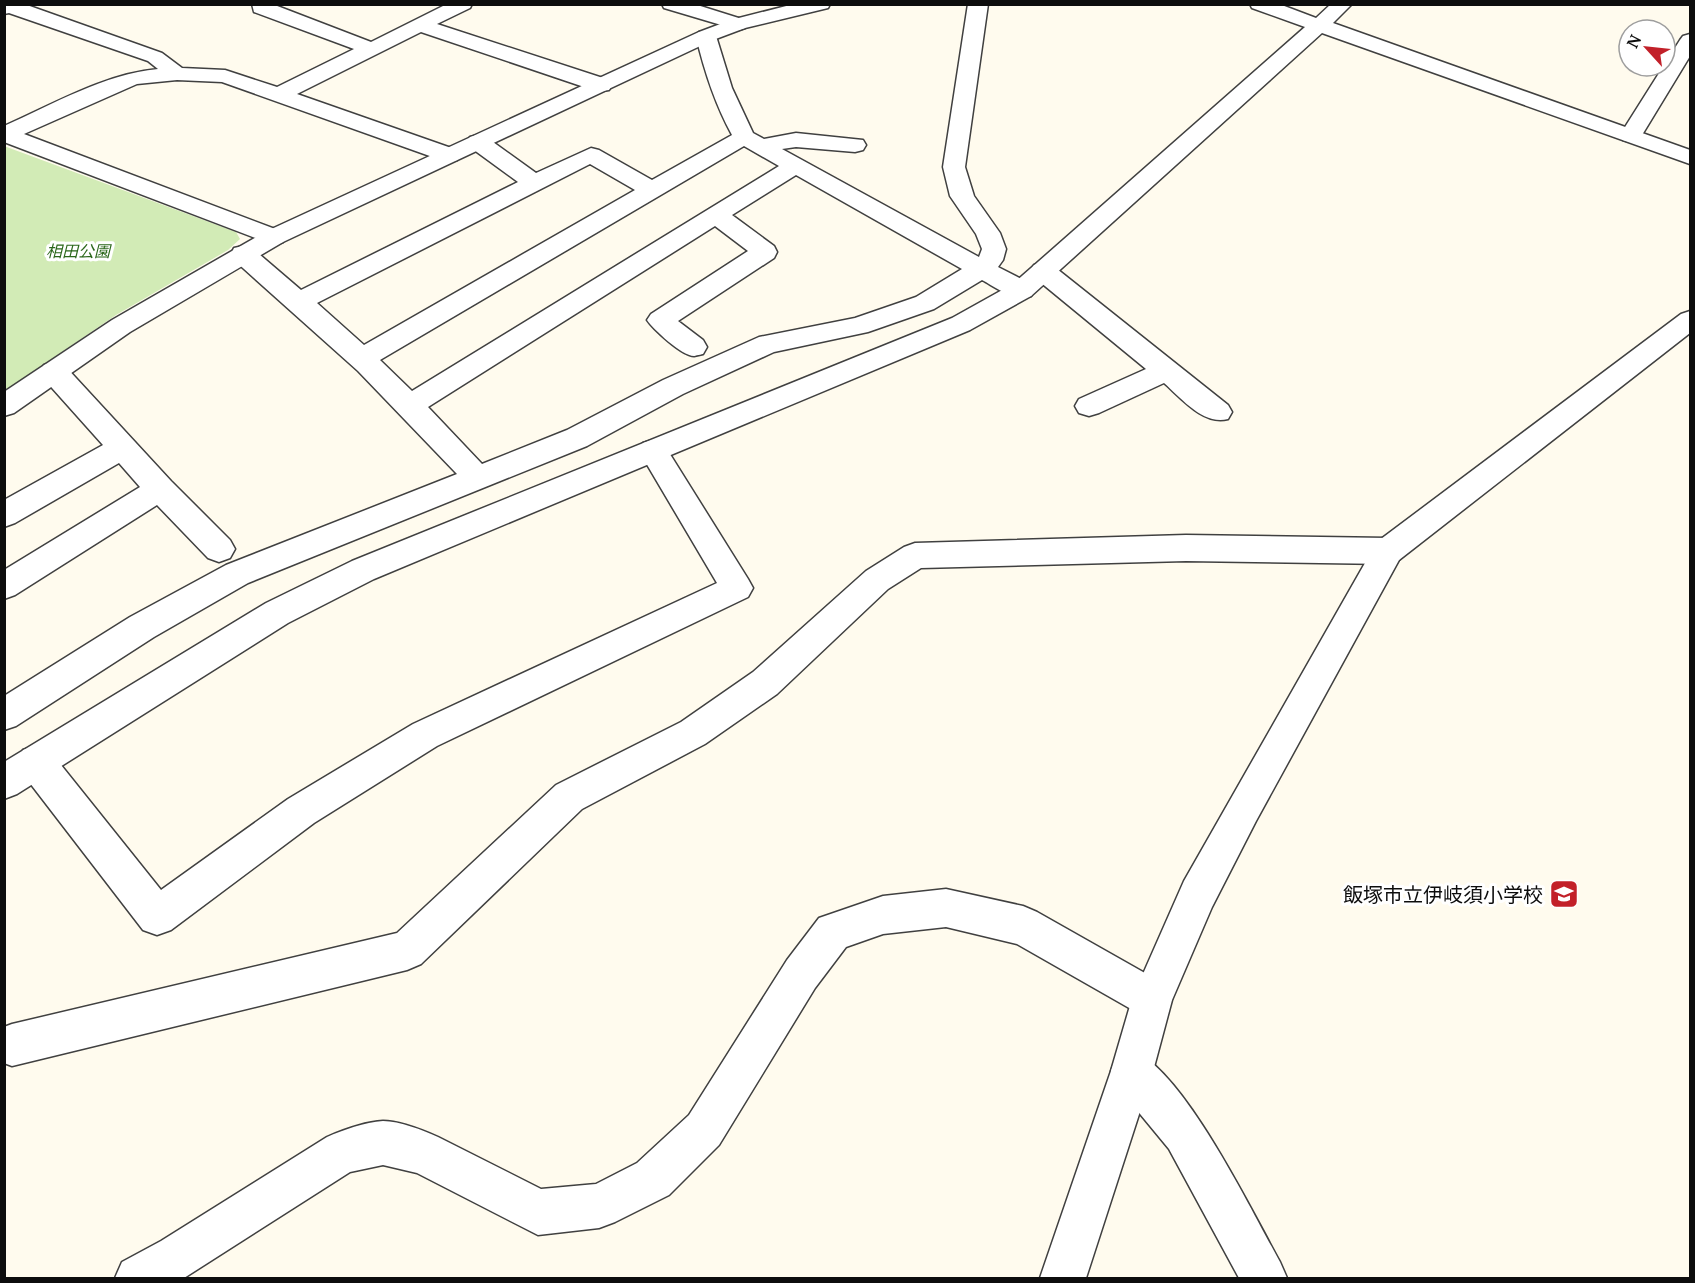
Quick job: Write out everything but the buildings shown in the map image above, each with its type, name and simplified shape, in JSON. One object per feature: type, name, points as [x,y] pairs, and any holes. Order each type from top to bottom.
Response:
[{"type":"street","points":[[262,4],[261,8],[372,49]]},
{"type":"street","points":[[671,4],[738,24]]},
{"type":"street","points":[[4,406],[121,326],[274,237],[706,36],[738,24],[821,4]]},
{"type":"street","points":[[4,715],[142,627],[217,583],[271,559],[577,438],[674,387],[768,344],[859,326],[925,303],[981,269],[991,260],[994,249],[988,233],[962,196],[954,167],[978,4]]},
{"type":"street","points":[[1258,4],[1690,157]]},
{"type":"street","points":[[4,782],[277,613],[363,570],[961,324],[1022,290],[1320,27],[1343,4]]},
{"type":"street","points":[[280,94],[461,5]]},
{"type":"street","points":[[7,6],[155,57],[177,74]]},
{"type":"street","points":[[419,26],[601,85]]},
{"type":"street","points":[[706,36],[718,79],[737,125],[753,141],[1022,290]]},
{"type":"street","points":[[1631,135],[1690,40]]},
{"type":"street","points":[[5,135],[134,78],[177,74],[225,76],[449,155]]},
{"type":"street","points":[[5,135],[274,237]]},
{"type":"street","points":[[362,358],[651,190],[753,141],[796,140],[855,145]]},
{"type":"street","points":[[478,142],[534,183]]},
{"type":"street","points":[[300,301],[591,155],[651,190]]},
{"type":"street","points":[[410,405],[796,165]]},
{"type":"street","points":[[694,347],[660,320],[765,252],[716,215]]},
{"type":"street","points":[[243,254],[300,301],[362,358],[460,456],[476,477]]},
{"type":"street","points":[[1043,271],[1218,412]]},
{"type":"street","points":[[1063,1278],[1132,1071],[1152,999],[1198,894],[1388,551],[1690,320]]},
{"type":"street","points":[[1089,406],[1166,370]]},
{"type":"street","points":[[54,372],[160,489],[219,549]]},
{"type":"street","points":[[4,515],[123,447]]},
{"type":"street","points":[[36,762],[157,916],[301,811],[425,735],[737,588],[653,451]]},
{"type":"street","points":[[4,586],[160,489]]},
{"type":"street","points":[[12,1046],[407,950],[569,797],[693,734],[765,684],[877,580],[915,556],[1186,548],[1388,551]]},
{"type":"street","points":[[138,1278],[177,1257],[342,1152],[383,1143],[423,1152],[538,1212],[599,1206],[653,1179],[704,1130],[801,974],[833,932],[883,915],[946,908],[1023,926],[1152,999]]},
{"type":"street","points":[[1132,1071],[1184,1134],[1264,1278]]},
{"type":"green space","name":"相田公園","points":[[4,146],[236,232],[240,239],[228,250],[116,315],[5,391]]},
{"type":"place","name":"飯塚市立伊岐須小学校","points":[[1564,894]]}]
